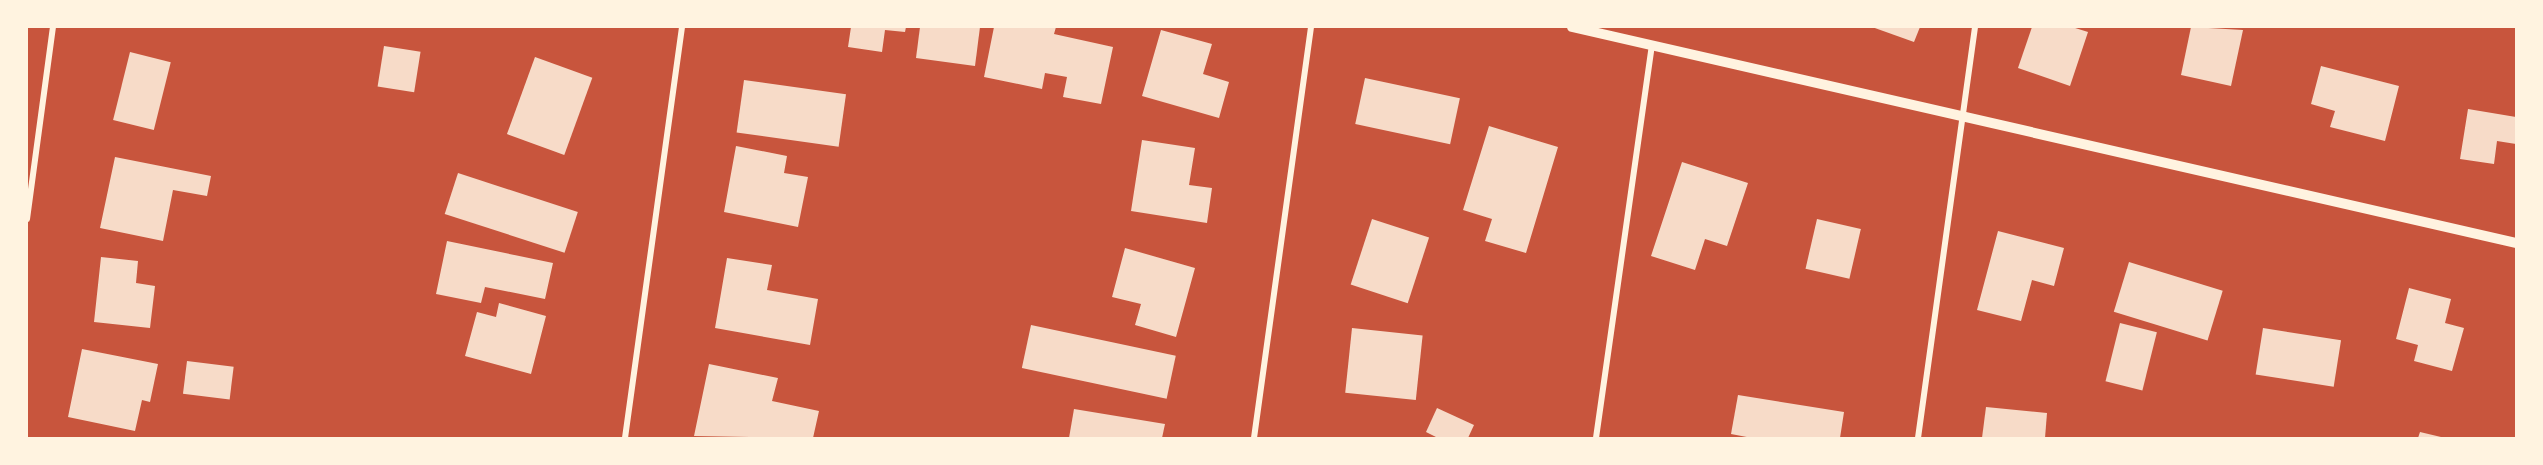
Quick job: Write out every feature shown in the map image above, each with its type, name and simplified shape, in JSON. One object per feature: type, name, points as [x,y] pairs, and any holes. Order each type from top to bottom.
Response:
[{"type":"street","points":[[27,219],[53,27]]},
{"type":"street","points":[[626,438],[682,27]]},
{"type":"street","points":[[1254,438],[1311,27]]},
{"type":"street","points":[[1572,27],[2516,243]]},
{"type":"street","points":[[1918,438],[1975,27]]},
{"type":"street","points":[[1596,438],[1652,45]]},
{"type":"building","points":[[851,27],[906,27],[905,32],[885,30],[882,52],[848,47]]},
{"type":"building","points":[[920,27],[980,27],[975,66],[916,58]]},
{"type":"building","points":[[994,27],[1056,27],[1054,34],[1113,47],[1101,104],[1063,97],[1067,77],[1045,73],[1042,89],[984,77]]},
{"type":"building","points":[[1872,27],[1920,27],[1914,42]]},
{"type":"building","points":[[2032,27],[2072,27],[2088,32],[2070,86],[2018,68]]},
{"type":"building","points":[[2191,27],[2243,30],[2231,86],[2181,75]]},
{"type":"building","points":[[1161,30],[1212,44],[1203,74],[1229,82],[1219,118],[1142,96]]},
{"type":"building","points":[[384,46],[421,52],[414,92],[378,86]]},
{"type":"building","points":[[130,52],[171,62],[154,130],[113,120]]},
{"type":"building","points":[[535,57],[592,78],[564,155],[507,134]]},
{"type":"building","points":[[2321,66],[2399,86],[2385,141],[2330,127],[2335,111],[2311,104]]},
{"type":"building","points":[[1365,78],[1460,98],[1450,144],[1355,124]]},
{"type":"building","points":[[744,80],[846,94],[839,147],[737,132]]},
{"type":"building","points":[[2468,109],[2516,117],[2516,144],[2497,141],[2494,164],[2460,159]]},
{"type":"building","points":[[1489,126],[1558,147],[1526,253],[1485,241],[1492,219],[1463,210]]},
{"type":"building","points":[[1142,140],[1195,148],[1189,185],[1212,188],[1207,223],[1131,211]]},
{"type":"building","points":[[736,146],[787,156],[784,173],[808,177],[798,227],[724,212]]},
{"type":"building","points":[[115,157],[211,176],[207,196],[173,190],[163,241],[100,228]]},
{"type":"building","points":[[1682,162],[1748,183],[1727,246],[1705,239],[1695,270],[1651,256]]},
{"type":"building","points":[[458,173],[578,212],[565,253],[445,214]]},
{"type":"building","points":[[1372,219],[1429,238],[1408,303],[1351,285]]},
{"type":"building","points":[[1817,219],[1861,229],[1849,279],[1806,269]]},
{"type":"building","points":[[1998,231],[2064,248],[2054,286],[2032,280],[2021,321],[1977,310]]},
{"type":"building","points":[[447,241],[553,263],[545,299],[485,287],[481,303],[436,294]]},
{"type":"building","points":[[1125,248],[1195,268],[1176,337],[1135,325],[1141,304],[1112,297]]},
{"type":"building","points":[[101,257],[138,261],[136,283],[155,286],[150,328],[94,322]]},
{"type":"building","points":[[727,258],[772,265],[767,290],[818,299],[810,345],[715,328]]},
{"type":"building","points":[[2129,262],[2223,291],[2208,340],[2114,312]]},
{"type":"building","points":[[2409,288],[2451,299],[2445,323],[2464,328],[2452,371],[2414,361],[2418,345],[2396,339]]},
{"type":"building","points":[[499,303],[546,316],[531,374],[465,356],[477,312],[496,317]]},
{"type":"building","points":[[2120,323],[2157,332],[2142,390],[2105,381]]},
{"type":"building","points":[[1031,325],[1176,356],[1167,399],[1022,368]]},
{"type":"building","points":[[1352,328],[1423,335],[1416,400],[1345,393]]},
{"type":"building","points":[[2263,328],[2341,340],[2334,387],[2256,374]]},
{"type":"building","points":[[82,349],[158,364],[150,402],[142,400],[135,431],[68,417]]},
{"type":"building","points":[[187,361],[234,367],[230,399],[183,394]]},
{"type":"building","points":[[709,364],[778,378],[772,401],[819,411],[813,438],[694,436]]},
{"type":"building","points":[[1738,395],[1844,412],[1840,438],[1752,438],[1731,434]]},
{"type":"building","points":[[1986,407],[2047,413],[2045,438],[1982,438]]},
{"type":"building","points":[[1437,408],[1474,425],[1468,438],[1438,438],[1426,432]]},
{"type":"building","points":[[1074,409],[1165,424],[1162,438],[1069,438]]},
{"type":"building","points":[[2420,432],[2441,437],[2441,438],[2418,438]]}]
